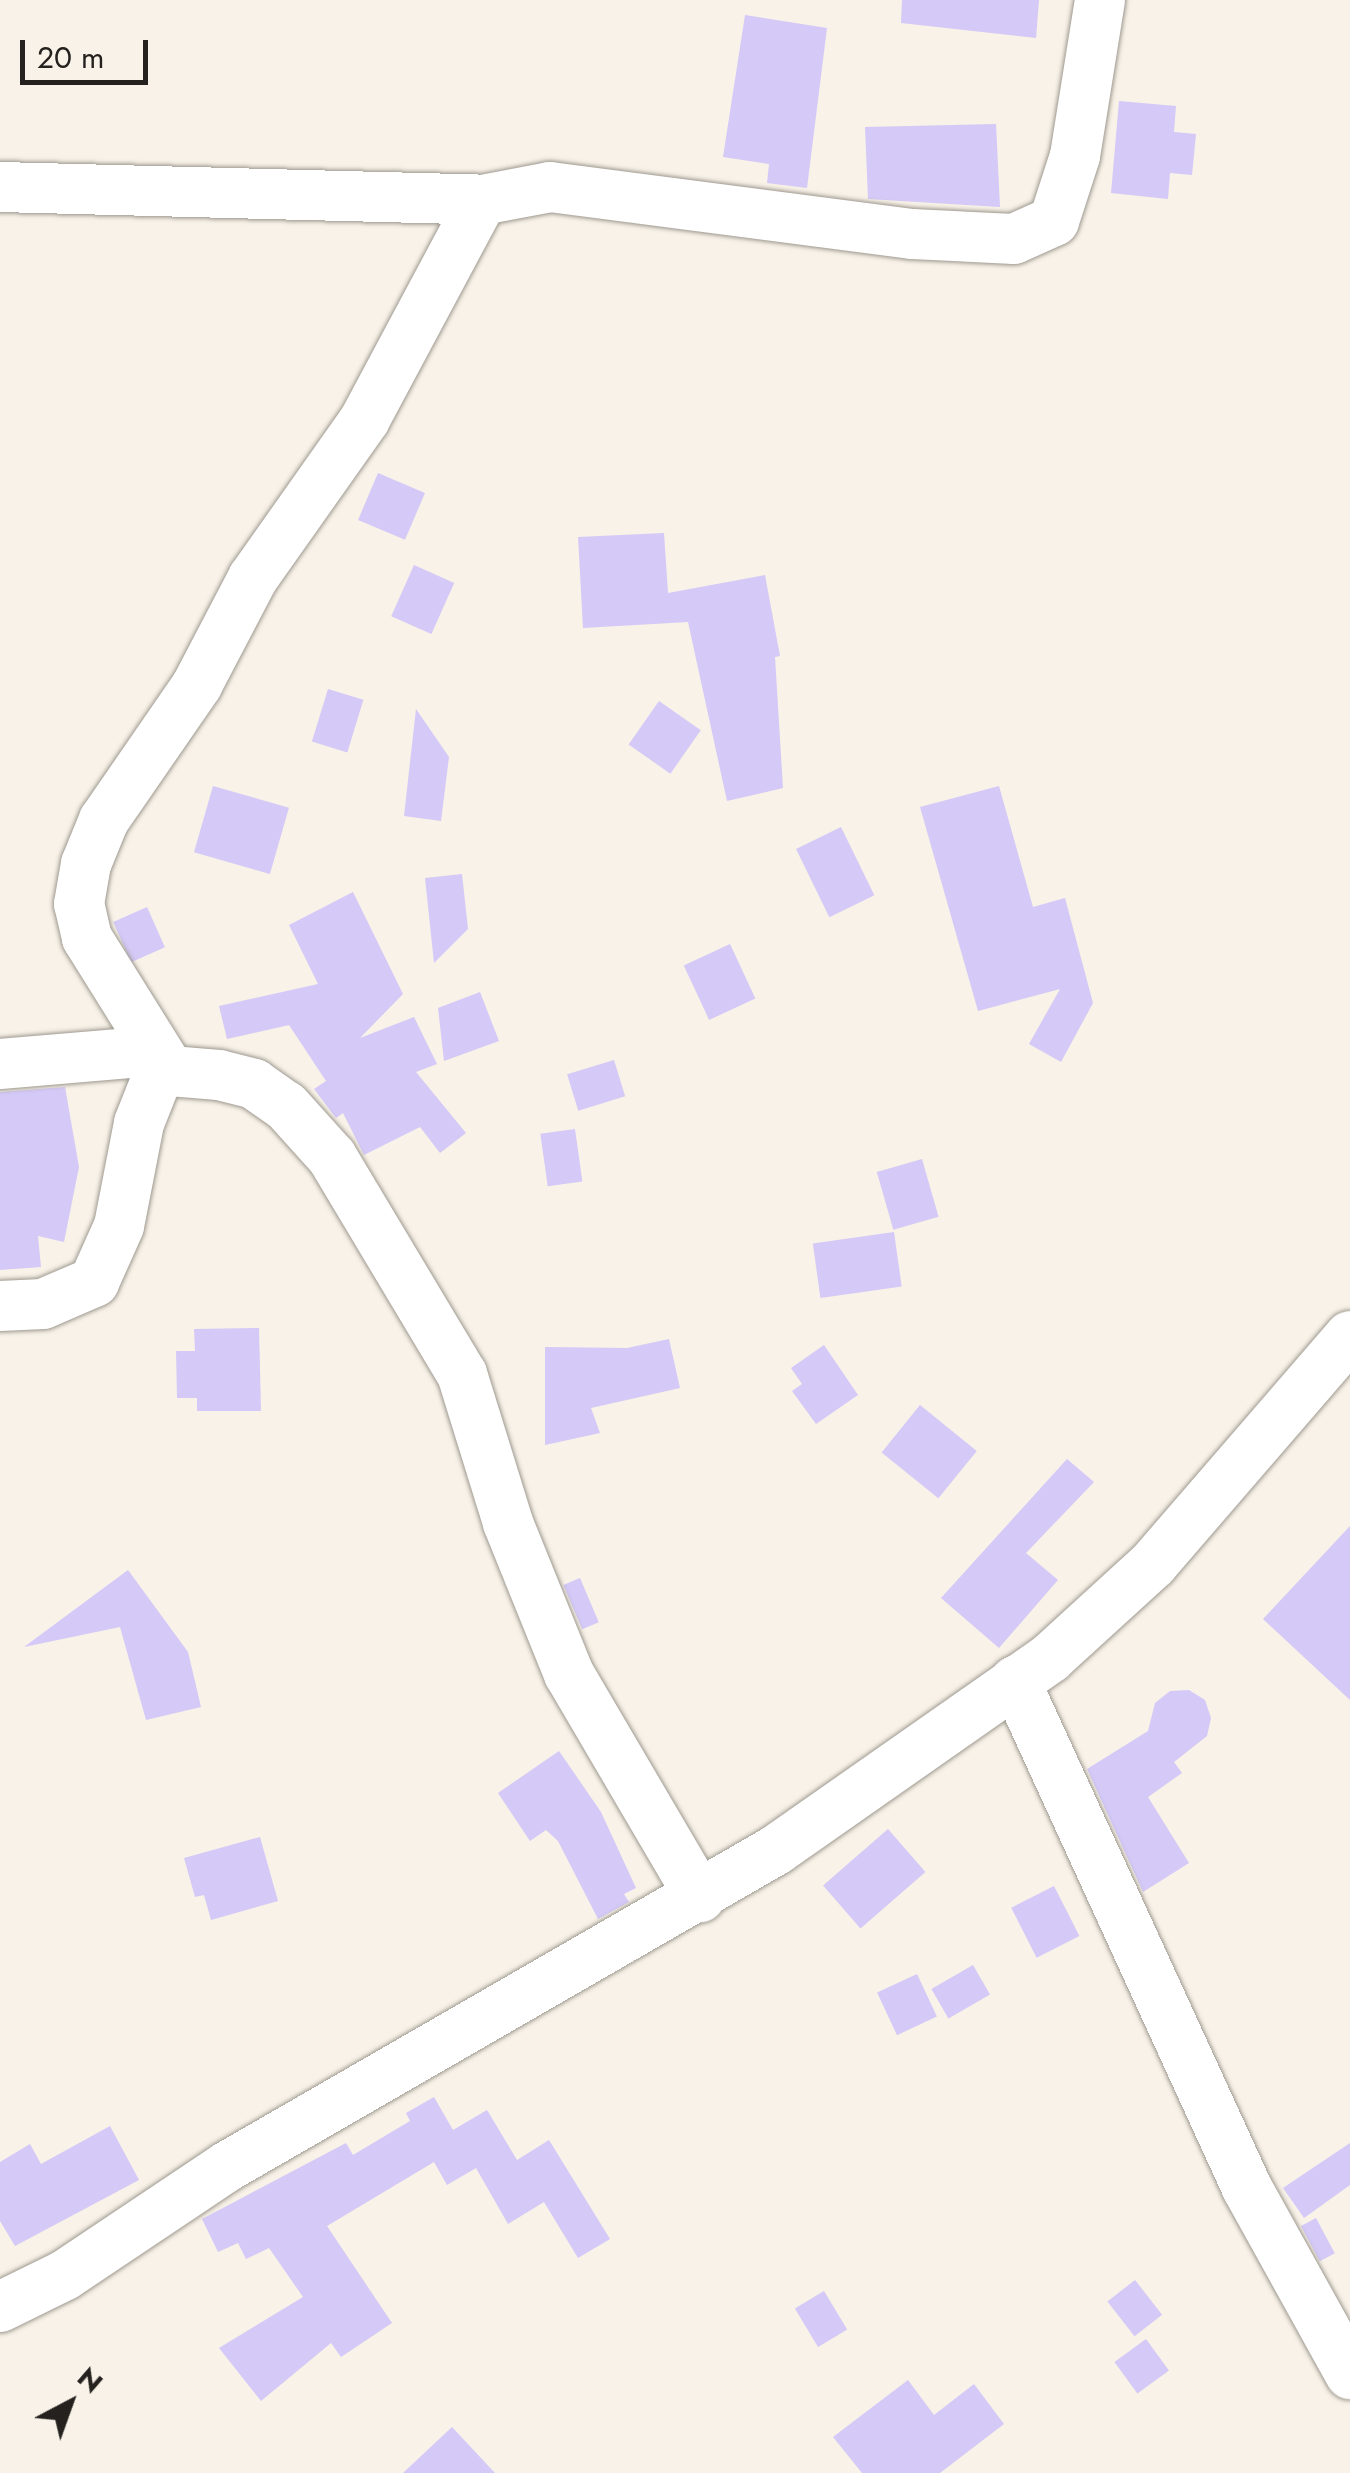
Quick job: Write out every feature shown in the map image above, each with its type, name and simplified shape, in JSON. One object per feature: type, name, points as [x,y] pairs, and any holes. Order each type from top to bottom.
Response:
[{"type":"street","points":[[0,187],[482,200],[550,187],[912,234],[1014,238],[1054,221],[1075,156],[1100,0]]},
{"type":"street","points":[[163,1061],[87,938],[79,904],[86,864],[104,820],[197,685],[262,563],[365,419],[482,200]]},
{"type":"street","points":[[0,1306],[42,1304],[94,1282],[120,1226],[148,1096],[163,1061]]},
{"type":"street","points":[[0,1064],[163,1061],[254,1084],[286,1106],[332,1158],[462,1374],[508,1523],[569,1674],[700,1897]]},
{"type":"street","points":[[0,2308],[65,2275],[228,2166],[700,1897],[1015,1681],[1096,1621],[1153,1564],[1350,1336]]},
{"type":"street","points":[[1015,1681],[1247,2188],[1350,2374]]},
{"type":"building","points":[[902,0],[1039,0],[1036,38],[901,23]]},
{"type":"building","points":[[745,15],[827,28],[807,188],[767,183],[769,164],[723,157]]},
{"type":"building","points":[[1119,101],[1176,106],[1174,132],[1196,134],[1192,175],[1170,173],[1168,199],[1111,193]]},
{"type":"building","points":[[996,124],[1000,207],[868,199],[865,127]]},
{"type":"building","points":[[378,473],[425,493],[405,540],[358,520]]},
{"type":"building","points":[[664,533],[668,593],[765,575],[780,656],[775,657],[783,788],[727,801],[688,622],[583,628],[578,537]]},
{"type":"building","points":[[414,565],[454,583],[431,634],[391,616]]},
{"type":"building","points":[[328,689],[363,700],[347,752],[312,742]]},
{"type":"building","points":[[659,701],[701,730],[670,774],[629,744]]},
{"type":"building","points":[[416,709],[449,757],[441,821],[404,816]]},
{"type":"building","points":[[213,786],[289,808],[270,874],[194,852]]},
{"type":"building","points":[[999,786],[1033,907],[1065,898],[1093,1003],[1061,1062],[1029,1044],[1060,989],[978,1011],[920,807]]},
{"type":"building","points":[[841,827],[874,895],[829,917],[796,849]]},
{"type":"building","points":[[462,874],[468,929],[434,963],[425,878]]},
{"type":"building","points":[[353,892],[403,994],[360,1038],[414,1017],[437,1064],[416,1072],[466,1133],[440,1153],[420,1127],[364,1155],[343,1113],[336,1118],[314,1089],[326,1081],[289,1025],[227,1039],[219,1006],[318,984],[289,925]]},
{"type":"building","points":[[147,907],[165,947],[131,962],[113,922]]},
{"type":"building","points":[[730,944],[755,998],[709,1020],[684,966]]},
{"type":"building","points":[[480,992],[499,1041],[444,1061],[438,1008]]},
{"type":"building","points":[[614,1060],[625,1096],[578,1111],[567,1074]]},
{"type":"building","points":[[65,1087],[79,1167],[64,1242],[38,1236],[41,1267],[0,1270],[0,1092]]},
{"type":"building","points":[[575,1129],[582,1181],[548,1186],[540,1134]]},
{"type":"building","points":[[922,1159],[939,1217],[893,1230],[877,1172]]},
{"type":"building","points":[[894,1232],[902,1286],[820,1298],[813,1243]]},
{"type":"building","points":[[259,1328],[261,1411],[197,1411],[197,1398],[177,1398],[176,1351],[195,1351],[194,1329]]},
{"type":"building","points":[[669,1339],[680,1388],[591,1408],[600,1433],[545,1445],[545,1347],[627,1348]]},
{"type":"building","points":[[824,1345],[858,1395],[816,1424],[792,1391],[802,1384],[791,1368]]},
{"type":"building","points":[[920,1405],[977,1451],[938,1498],[882,1452]]},
{"type":"building","points":[[1067,1459],[1094,1482],[1026,1553],[1058,1580],[999,1648],[941,1598]]},
{"type":"building","points":[[1350,1526],[1350,1700],[1263,1619]]},
{"type":"building","points":[[128,1570],[188,1652],[201,1707],[146,1720],[120,1627],[24,1647]]},
{"type":"building","points":[[580,1578],[599,1622],[582,1629],[563,1585]]},
{"type":"building","points":[[1189,1690],[1205,1700],[1211,1718],[1207,1736],[1174,1762],[1182,1773],[1148,1797],[1189,1863],[1143,1892],[1087,1769],[1148,1731],[1155,1703],[1170,1691]]},
{"type":"building","points":[[559,1751],[601,1812],[636,1888],[624,1894],[629,1902],[598,1919],[558,1841],[546,1830],[530,1841],[498,1793]]},
{"type":"building","points":[[888,1829],[925,1872],[860,1928],[823,1885]]},
{"type":"building","points":[[260,1837],[278,1901],[211,1920],[204,1895],[195,1897],[184,1858]]},
{"type":"building","points":[[1054,1886],[1079,1936],[1037,1958],[1011,1908]]},
{"type":"building","points":[[973,1965],[990,1994],[948,2018],[931,1989]]},
{"type":"building","points":[[917,1974],[937,2017],[897,2035],[877,1993]]},
{"type":"building","points":[[434,2097],[453,2130],[487,2110],[517,2160],[549,2140],[610,2239],[578,2258],[544,2202],[508,2224],[476,2168],[447,2185],[434,2162],[327,2226],[392,2323],[341,2357],[331,2343],[261,2401],[219,2348],[303,2297],[269,2248],[246,2259],[238,2243],[218,2252],[202,2219],[346,2143],[353,2155],[410,2121],[406,2113]]},
{"type":"building","points":[[110,2126],[139,2180],[15,2246],[0,2221],[0,2162],[30,2144],[41,2164]]},
{"type":"building","points":[[1350,2143],[1350,2185],[1304,2218],[1283,2188]]},
{"type":"building","points":[[1316,2218],[1335,2253],[1320,2261],[1301,2226]]},
{"type":"building","points":[[1135,2280],[1162,2315],[1135,2336],[1107,2302]]},
{"type":"building","points":[[824,2291],[847,2330],[818,2347],[795,2309]]},
{"type":"building","points":[[1146,2339],[1169,2371],[1137,2393],[1114,2362]]},
{"type":"building","points":[[908,2380],[934,2415],[974,2384],[1004,2424],[940,2473],[862,2473],[833,2437]]},
{"type":"building","points":[[452,2427],[495,2473],[403,2473]]}]
